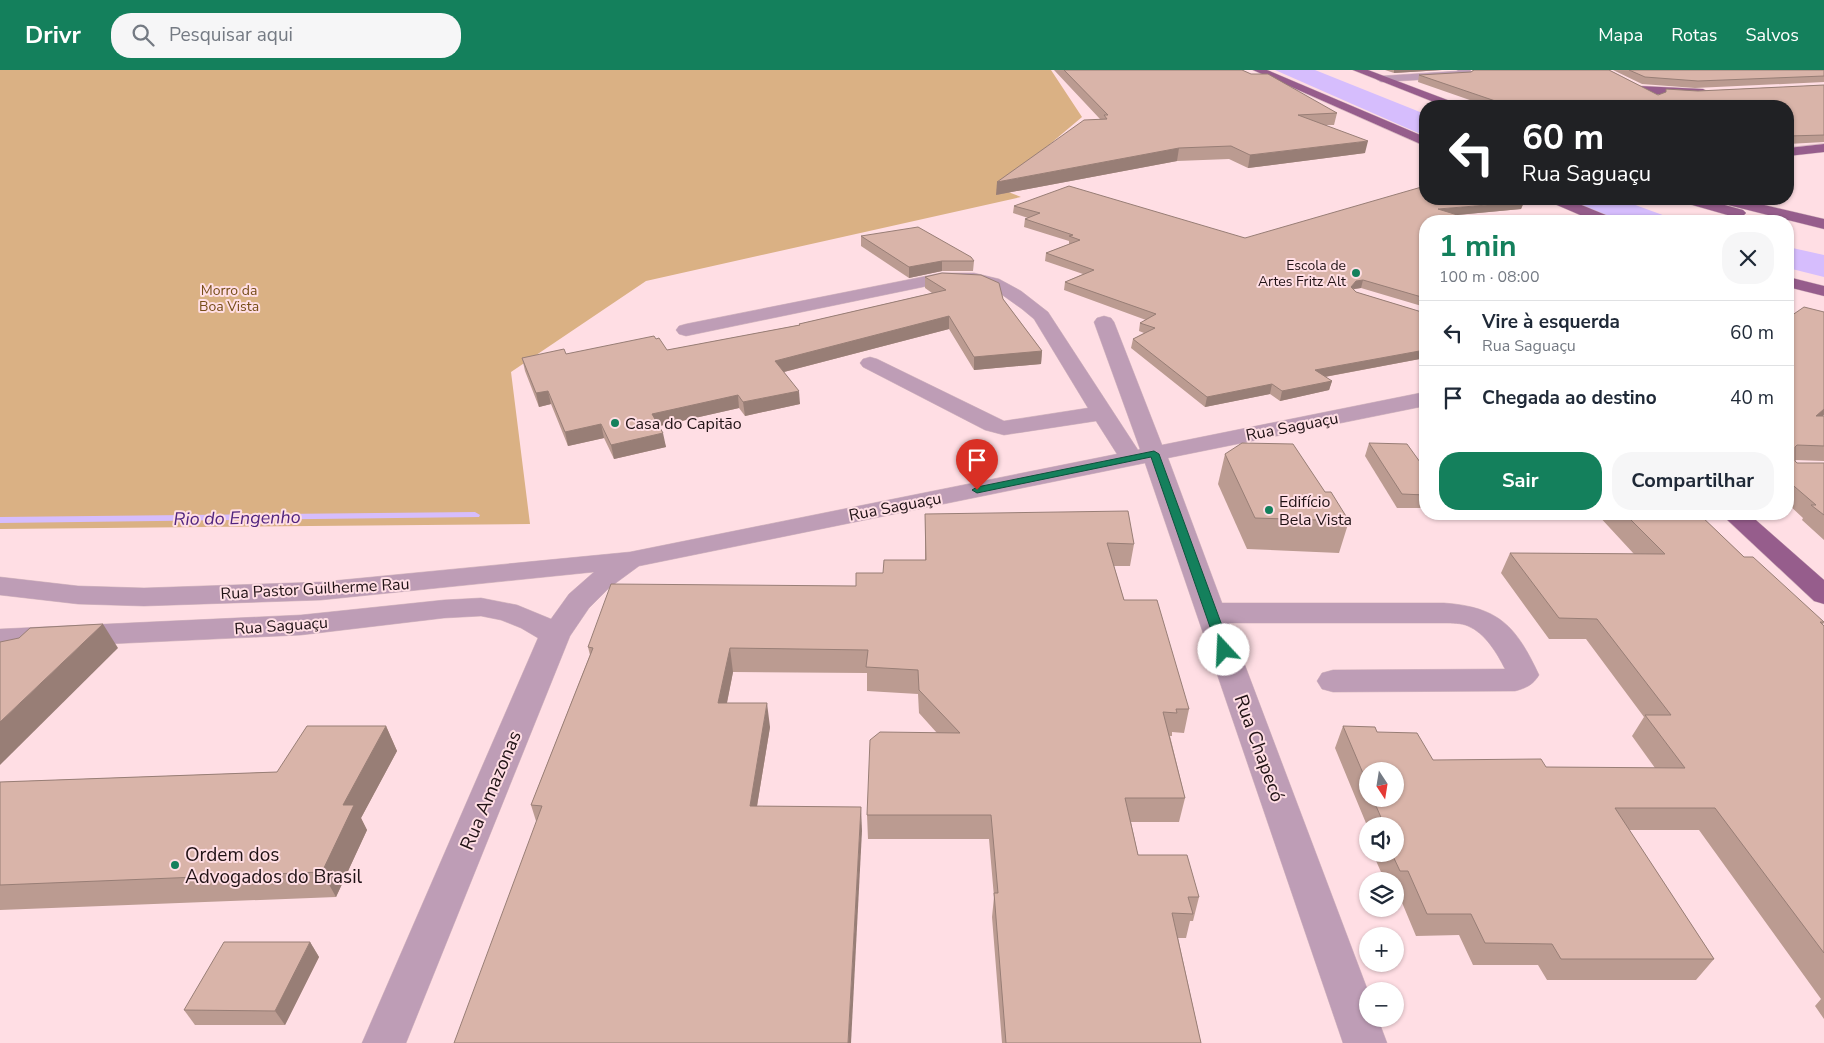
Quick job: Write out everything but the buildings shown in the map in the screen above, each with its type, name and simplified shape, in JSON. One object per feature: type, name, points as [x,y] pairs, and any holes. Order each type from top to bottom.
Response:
[{"type":"main road","points":[[1258,70],[1419,139]]},
{"type":"main road","points":[[1352,72],[1381,79],[1438,100]]},
{"type":"main road","points":[[1352,72],[1419,100]]},
{"type":"main road","points":[[1663,100],[1636,87],[1678,93],[1715,92]]},
{"type":"main road","points":[[1794,151],[1824,148]]},
{"type":"main road","points":[[1569,205],[1593,215]]},
{"type":"main road","points":[[1719,205],[1774,215]]},
{"type":"main road","points":[[1736,205],[1752,211]]},
{"type":"main road","points":[[1794,219],[1824,224]]},
{"type":"main road","points":[[1794,227],[1824,234]]},
{"type":"main road","points":[[1794,283],[1824,284]]},
{"type":"main road","points":[[1794,284],[1824,291]]},
{"type":"main road","points":[[1741,520],[1824,595]]},
{"type":"street","points":[[1381,79],[1469,74],[1462,70]]},
{"type":"street","points":[[686,330],[942,278],[986,281],[1024,300],[1041,316],[1102,413],[1143,456]]},
{"type":"street","points":[[1104,322],[1143,456]]},
{"type":"street","points":[[870,363],[992,425],[1004,428],[1102,413]]},
{"type":"street","name":"Rua Saguaçu","points":[[630,560],[1419,400]]},
{"type":"street","name":"Rua Chapecó","points":[[1143,456],[1211,613],[1365,1043]]},
{"type":"street","name":"Rua Pastor Guilherme Rau","points":[[0,586],[78,595],[160,596],[321,591],[449,580],[630,560]]},
{"type":"street","name":"Rua Amazonas","points":[[384,1043],[555,635],[579,601],[600,582],[630,560]]},
{"type":"street","points":[[444,609],[449,580]]},
{"type":"street","points":[[160,596],[172,612],[176,632],[208,610],[244,593]]},
{"type":"street","name":"Rua Saguaçu","points":[[0,639],[301,625],[444,609],[481,607],[507,612],[532,621],[555,635]]},
{"type":"street","points":[[1211,613],[1444,613],[1466,615],[1482,620],[1493,628],[1520,666],[1523,675],[1515,680],[1333,681]]},
{"type":"green space","name":"Morro da Boa Vista","points":[[0,70],[1051,70],[1082,117],[998,188],[1021,197],[646,281],[511,372],[530,524],[0,529]]},
{"type":"shaded area","points":[[1275,70],[1315,70],[1419,112],[1419,133]]},
{"type":"shaded area","points":[[1580,205],[1635,205],[1663,215],[1602,215]]},
{"type":"shaded area","points":[[1794,248],[1824,255],[1824,277],[1794,270]]},
{"type":"waterway","name":"Rio do Engenho","points":[[0,520],[475,515]]},
{"type":"place","name":"Escola de Artes Fritz Alt","points":[[1356,273]]},
{"type":"place","name":"Casa do Capitão","points":[[615,423]]},
{"type":"place","name":"Edifício Bela Vista","points":[[1269,510]]},
{"type":"place","name":"Ordem dos Advogados do Brasil","points":[[175,865]]},
{"type":"route","points":[[977,490],[1154,454],[1224,650]]}]
